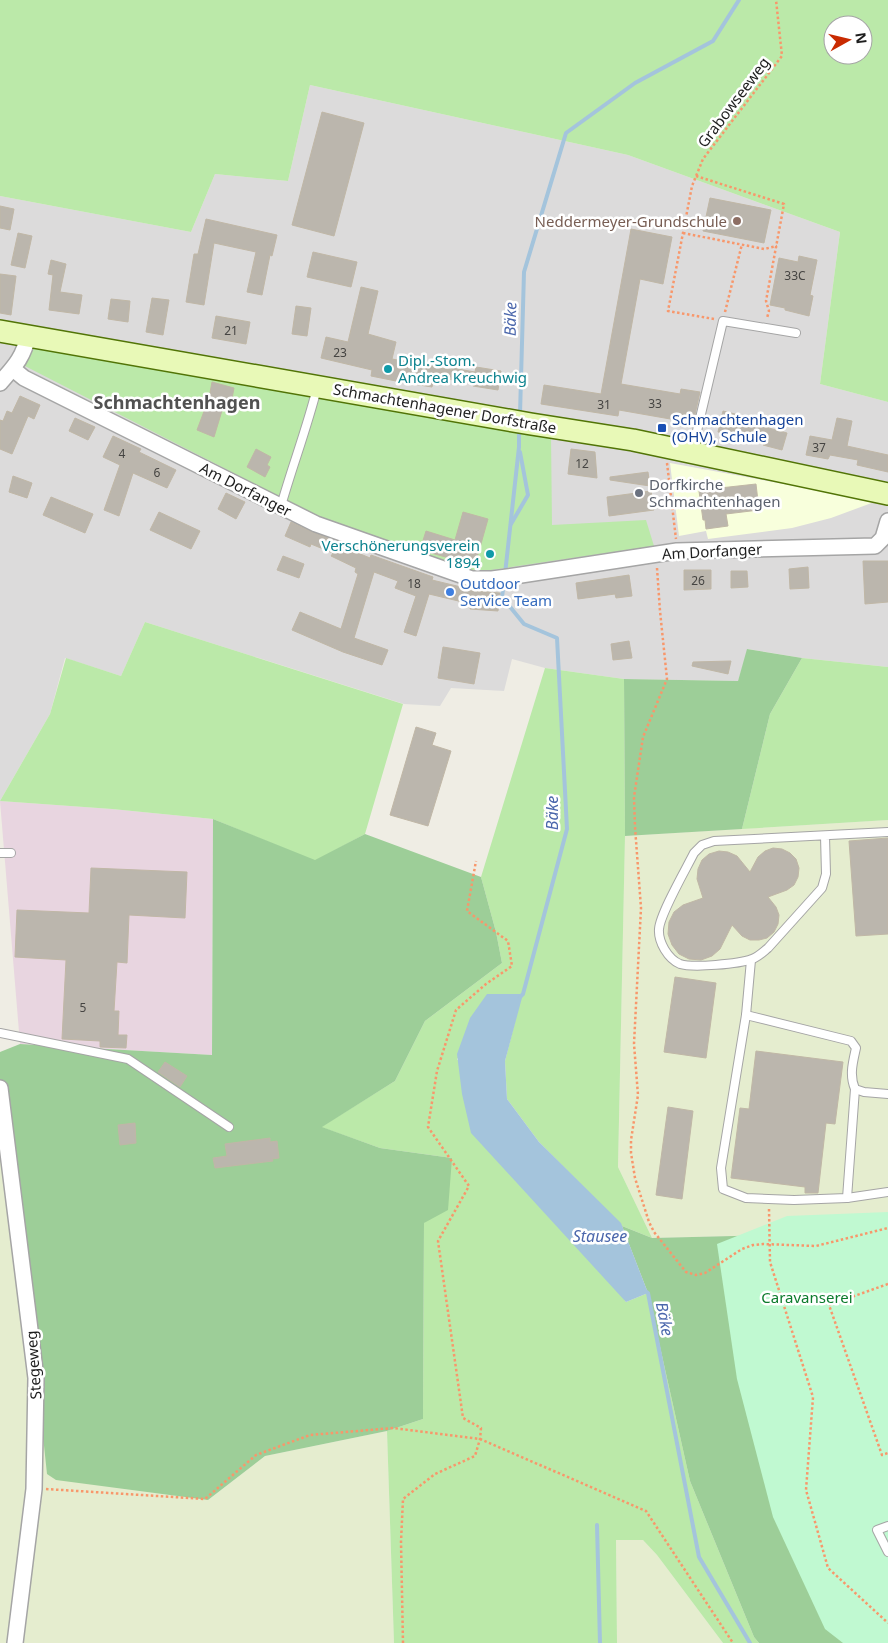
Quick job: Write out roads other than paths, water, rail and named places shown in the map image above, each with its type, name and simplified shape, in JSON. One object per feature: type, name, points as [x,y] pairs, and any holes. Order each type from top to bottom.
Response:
[{"type":"main road","name":"Schmachtenhagener Dorfstraße","points":[[0,331],[665,446],[888,494]]},
{"type":"street","points":[[0,384],[13,369],[25,350],[28,335]]},
{"type":"street","name":"Am Dorfanger","points":[[13,369],[24,378],[316,524],[472,579],[492,579],[677,551],[875,546],[883,538],[888,520]]},
{"type":"street","name":"Stegeweg","points":[[0,1088],[36,1378],[34,1489],[15,1643]]},
{"type":"lane","points":[[692,452],[723,321],[796,333]]},
{"type":"lane","points":[[281,506],[292,466],[310,418],[318,386]]},
{"type":"lane","points":[[826,836],[826,874],[822,888],[768,948],[751,960],[734,963],[688,965],[680,964],[666,951],[659,929],[662,917],[694,853],[702,845],[714,841],[888,832]]},
{"type":"lane","points":[[0,853],[11,853]]},
{"type":"lane","points":[[751,960],[746,1015],[721,1168],[723,1189],[746,1198],[794,1200],[847,1198],[888,1192]]},
{"type":"lane","points":[[746,1015],[851,1041],[856,1048],[852,1071],[852,1081],[855,1089],[847,1198]]},
{"type":"lane","points":[[0,1033],[128,1059],[228,1127]]},
{"type":"lane","points":[[855,1089],[864,1092],[888,1094]]},
{"type":"lane","points":[[888,1526],[877,1530],[888,1552]]},
{"type":"water","name":"Stausee","points":[[487,994],[523,994],[505,1061],[507,1099],[539,1142],[621,1223],[648,1293],[626,1302],[471,1133],[462,1094],[457,1054],[470,1018]]},
{"type":"waterway","name":"Bäke","points":[[520,414],[524,272],[566,133],[635,83],[713,41],[739,0]]},
{"type":"waterway","name":"Bäke","points":[[505,574],[519,447],[519,429]]},
{"type":"waterway","points":[[511,524],[528,495],[520,452]]},
{"type":"waterway","name":"Bäke","points":[[504,581],[502,597],[524,624],[557,638],[567,829],[523,994],[520,997]]},
{"type":"waterway","name":"Bäke","points":[[644,1290],[648,1293],[699,1557],[750,1643]]},
{"type":"waterway","points":[[597,1525],[600,1643]]},
{"type":"place","name":"Neddermeyer-Grundschule","points":[[737,221]]},
{"type":"place","name":"Dipl.-Stom. Andrea Kreuchwig","points":[[388,369]]},
{"type":"place","name":"Schmachtenhagen (OHV), Schule","points":[[662,428]]},
{"type":"place","name":"Dorfkirche Schmachtenhagen","points":[[639,493]]},
{"type":"place","name":"Verschönerungsverein 1894","points":[[490,554]]},
{"type":"place","name":"Outdoor Service Team","points":[[450,592]]},
{"type":"district","name":"Schmachtenhagen","points":[[177,402]]},
{"type":"park label","name":"Caravanserei","points":[[807,1297]]}]
